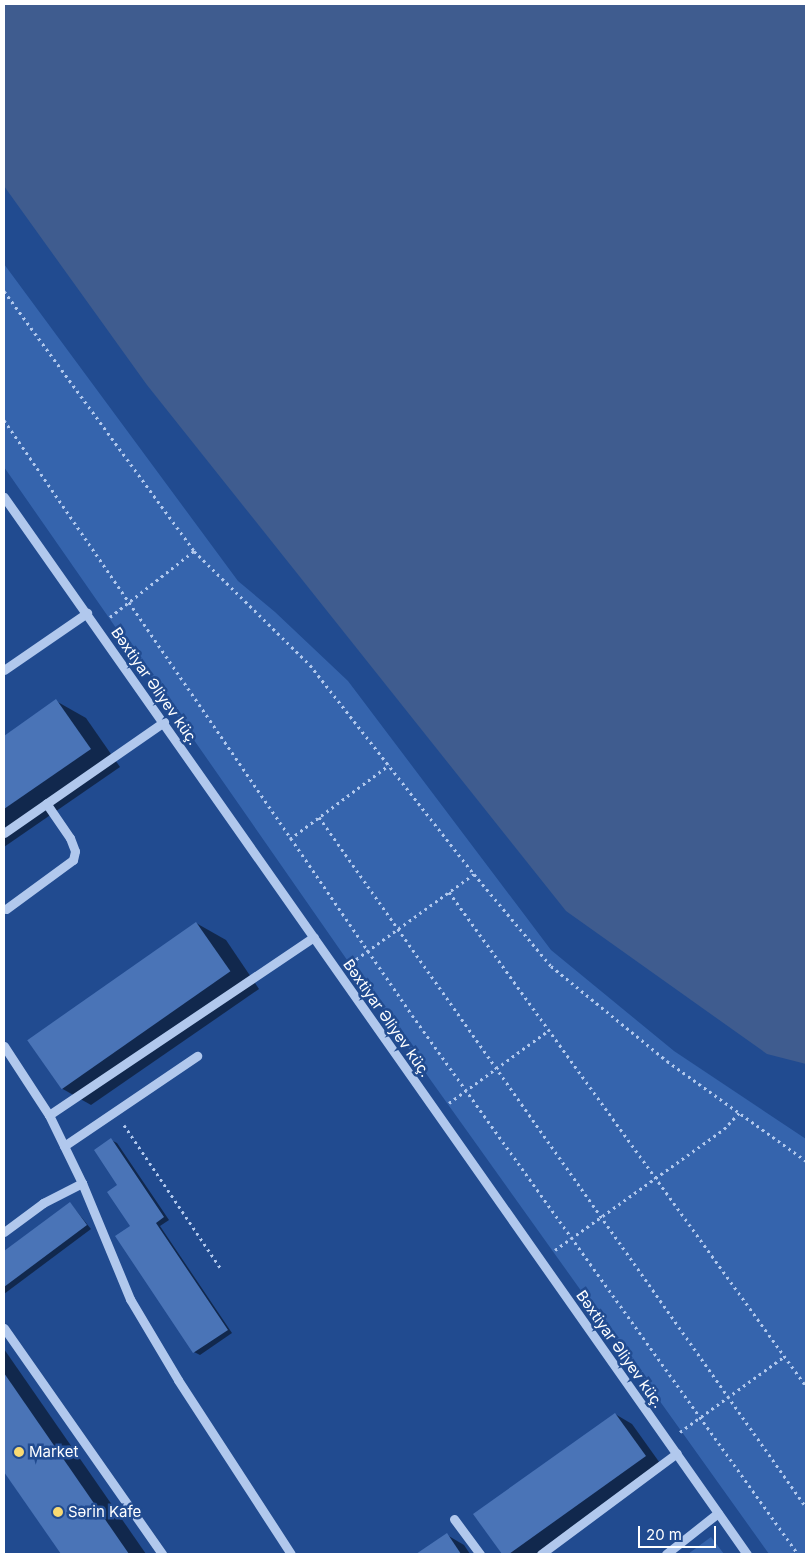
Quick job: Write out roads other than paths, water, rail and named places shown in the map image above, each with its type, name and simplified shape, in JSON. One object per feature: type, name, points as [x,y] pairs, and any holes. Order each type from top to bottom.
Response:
[{"type":"street","name":"Bəxtiyar Əliyev küç.","points":[[4,498],[164,722],[748,1554]]},
{"type":"street","points":[[4,670],[87,613]]},
{"type":"street","points":[[4,833],[164,722]]},
{"type":"street","points":[[6,909],[73,860],[75,851],[70,838],[46,803]]},
{"type":"street","points":[[49,1115],[314,937]]},
{"type":"street","points":[[4,1046],[49,1115],[82,1183],[130,1299],[193,1404],[291,1554]]},
{"type":"street","points":[[64,1146],[197,1056]]},
{"type":"street","points":[[4,1232],[43,1203],[82,1183]]},
{"type":"street","points":[[4,1328],[162,1554]]},
{"type":"street","points":[[541,1554],[677,1453]]},
{"type":"street","points":[[666,1554],[718,1513]]},
{"type":"street","points":[[454,1519],[480,1554]]},
{"type":"place","name":"Market","points":[[19,1452]]},
{"type":"place","name":"Sərin Kafe","points":[[58,1512]]}]
